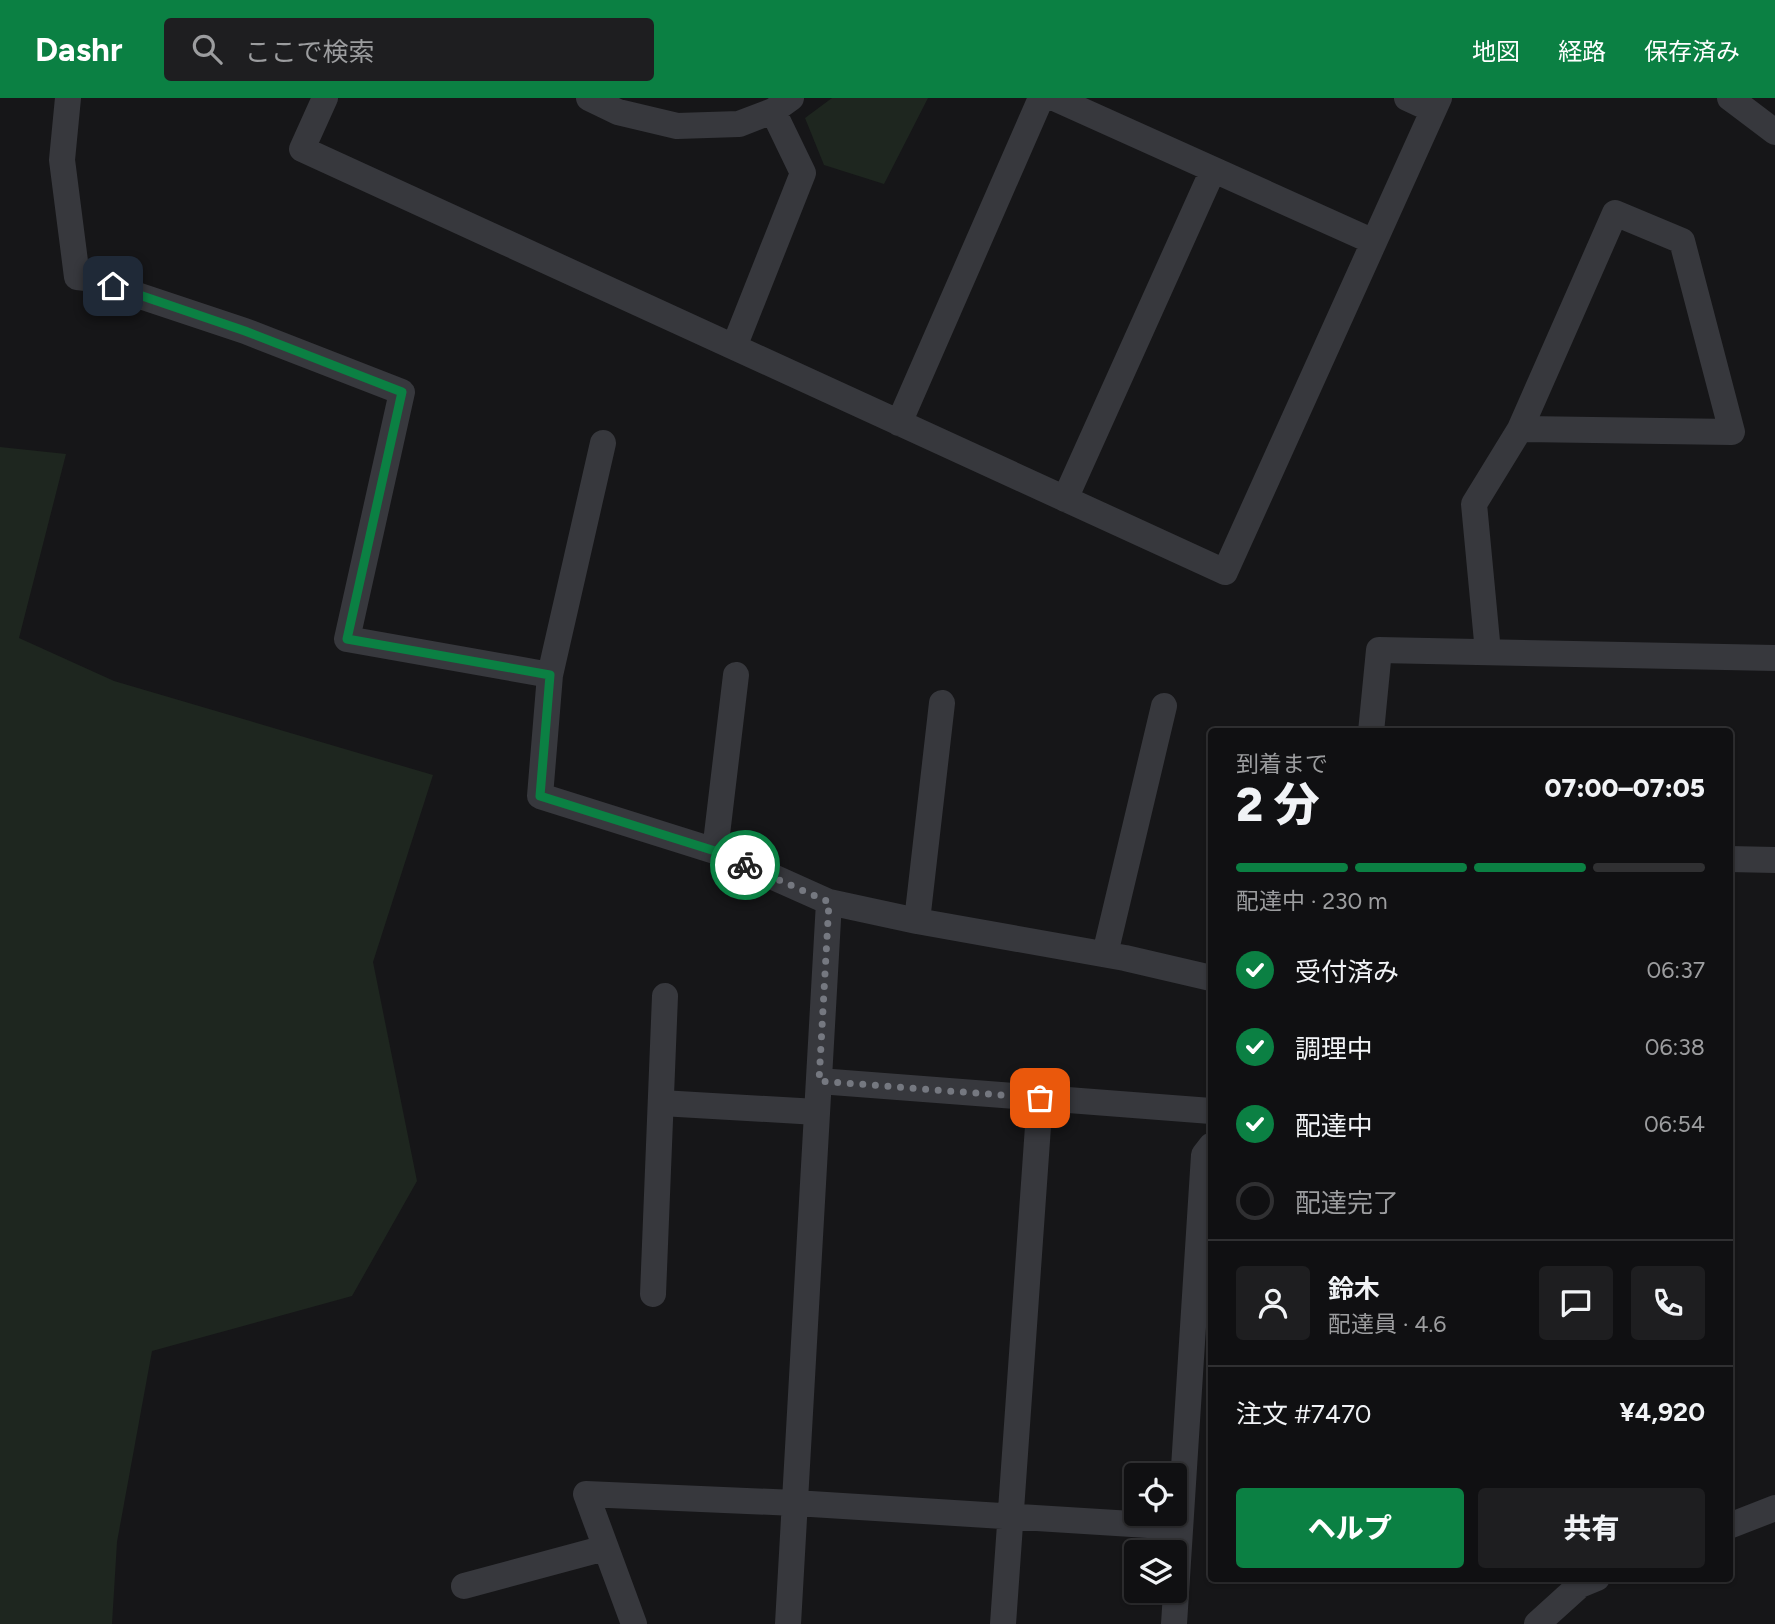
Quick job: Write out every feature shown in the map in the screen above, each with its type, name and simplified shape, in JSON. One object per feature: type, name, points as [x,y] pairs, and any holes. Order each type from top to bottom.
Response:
[{"type":"street","points":[[68,98],[62,160],[77,277],[245,331],[402,392],[347,639],[550,675]]},
{"type":"street","points":[[325,98],[302,149],[1224,572],[1436,104],[1407,98]]},
{"type":"street","points":[[589,98],[618,112],[677,127],[739,124],[782,104],[803,173],[734,347]]},
{"type":"street","points":[[899,423],[1041,98]]},
{"type":"street","points":[[1054,98],[1374,242]]},
{"type":"street","points":[[1730,98],[1775,132]]},
{"type":"street","points":[[1065,499],[1213,170]]},
{"type":"street","points":[[1488,652],[1474,505],[1520,429],[1615,213],[1682,242],[1732,432],[1520,429]]},
{"type":"street","points":[[603,443],[550,675],[540,796],[715,851],[829,902],[917,921],[1105,954],[1208,977]]},
{"type":"street","points":[[1371,728],[1379,650],[1775,658]]},
{"type":"street","points":[[715,851],[736,675]]},
{"type":"street","points":[[917,921],[942,703]]},
{"type":"street","points":[[1105,954],[1164,706]]},
{"type":"street","points":[[1733,859],[1775,860]]},
{"type":"street","points":[[788,1624],[829,902]]},
{"type":"street","points":[[653,1294],[665,996]]},
{"type":"street","points":[[819,1081],[1208,1111]]},
{"type":"street","points":[[1003,1624],[1040,1098]]},
{"type":"street","points":[[661,1103],[817,1112]]},
{"type":"street","points":[[1174,1624],[1180,1527],[1201,1362],[1203,1155],[1208,1149]]},
{"type":"street","points":[[634,1624],[586,1494],[795,1503],[1180,1527]]},
{"type":"street","points":[[1733,1524],[1775,1508]]},
{"type":"street","points":[[464,1586],[605,1548]]},
{"type":"street","points":[[1537,1624],[1580,1585],[1587,1582]]},
{"type":"shaded area","points":[[832,98],[928,98],[884,184],[824,165],[805,118]]},
{"type":"shaded area","points":[[0,447],[66,454],[19,638],[114,681],[433,775],[373,962],[417,1181],[352,1296],[152,1351],[117,1542],[112,1624],[0,1624]]},
{"type":"way so far","points":[[745,865],[829,902],[819,1081],[1040,1098]]},
{"type":"route","points":[[113,286],[245,331],[402,392],[347,639],[550,675],[540,796],[715,851],[745,865]]}]
